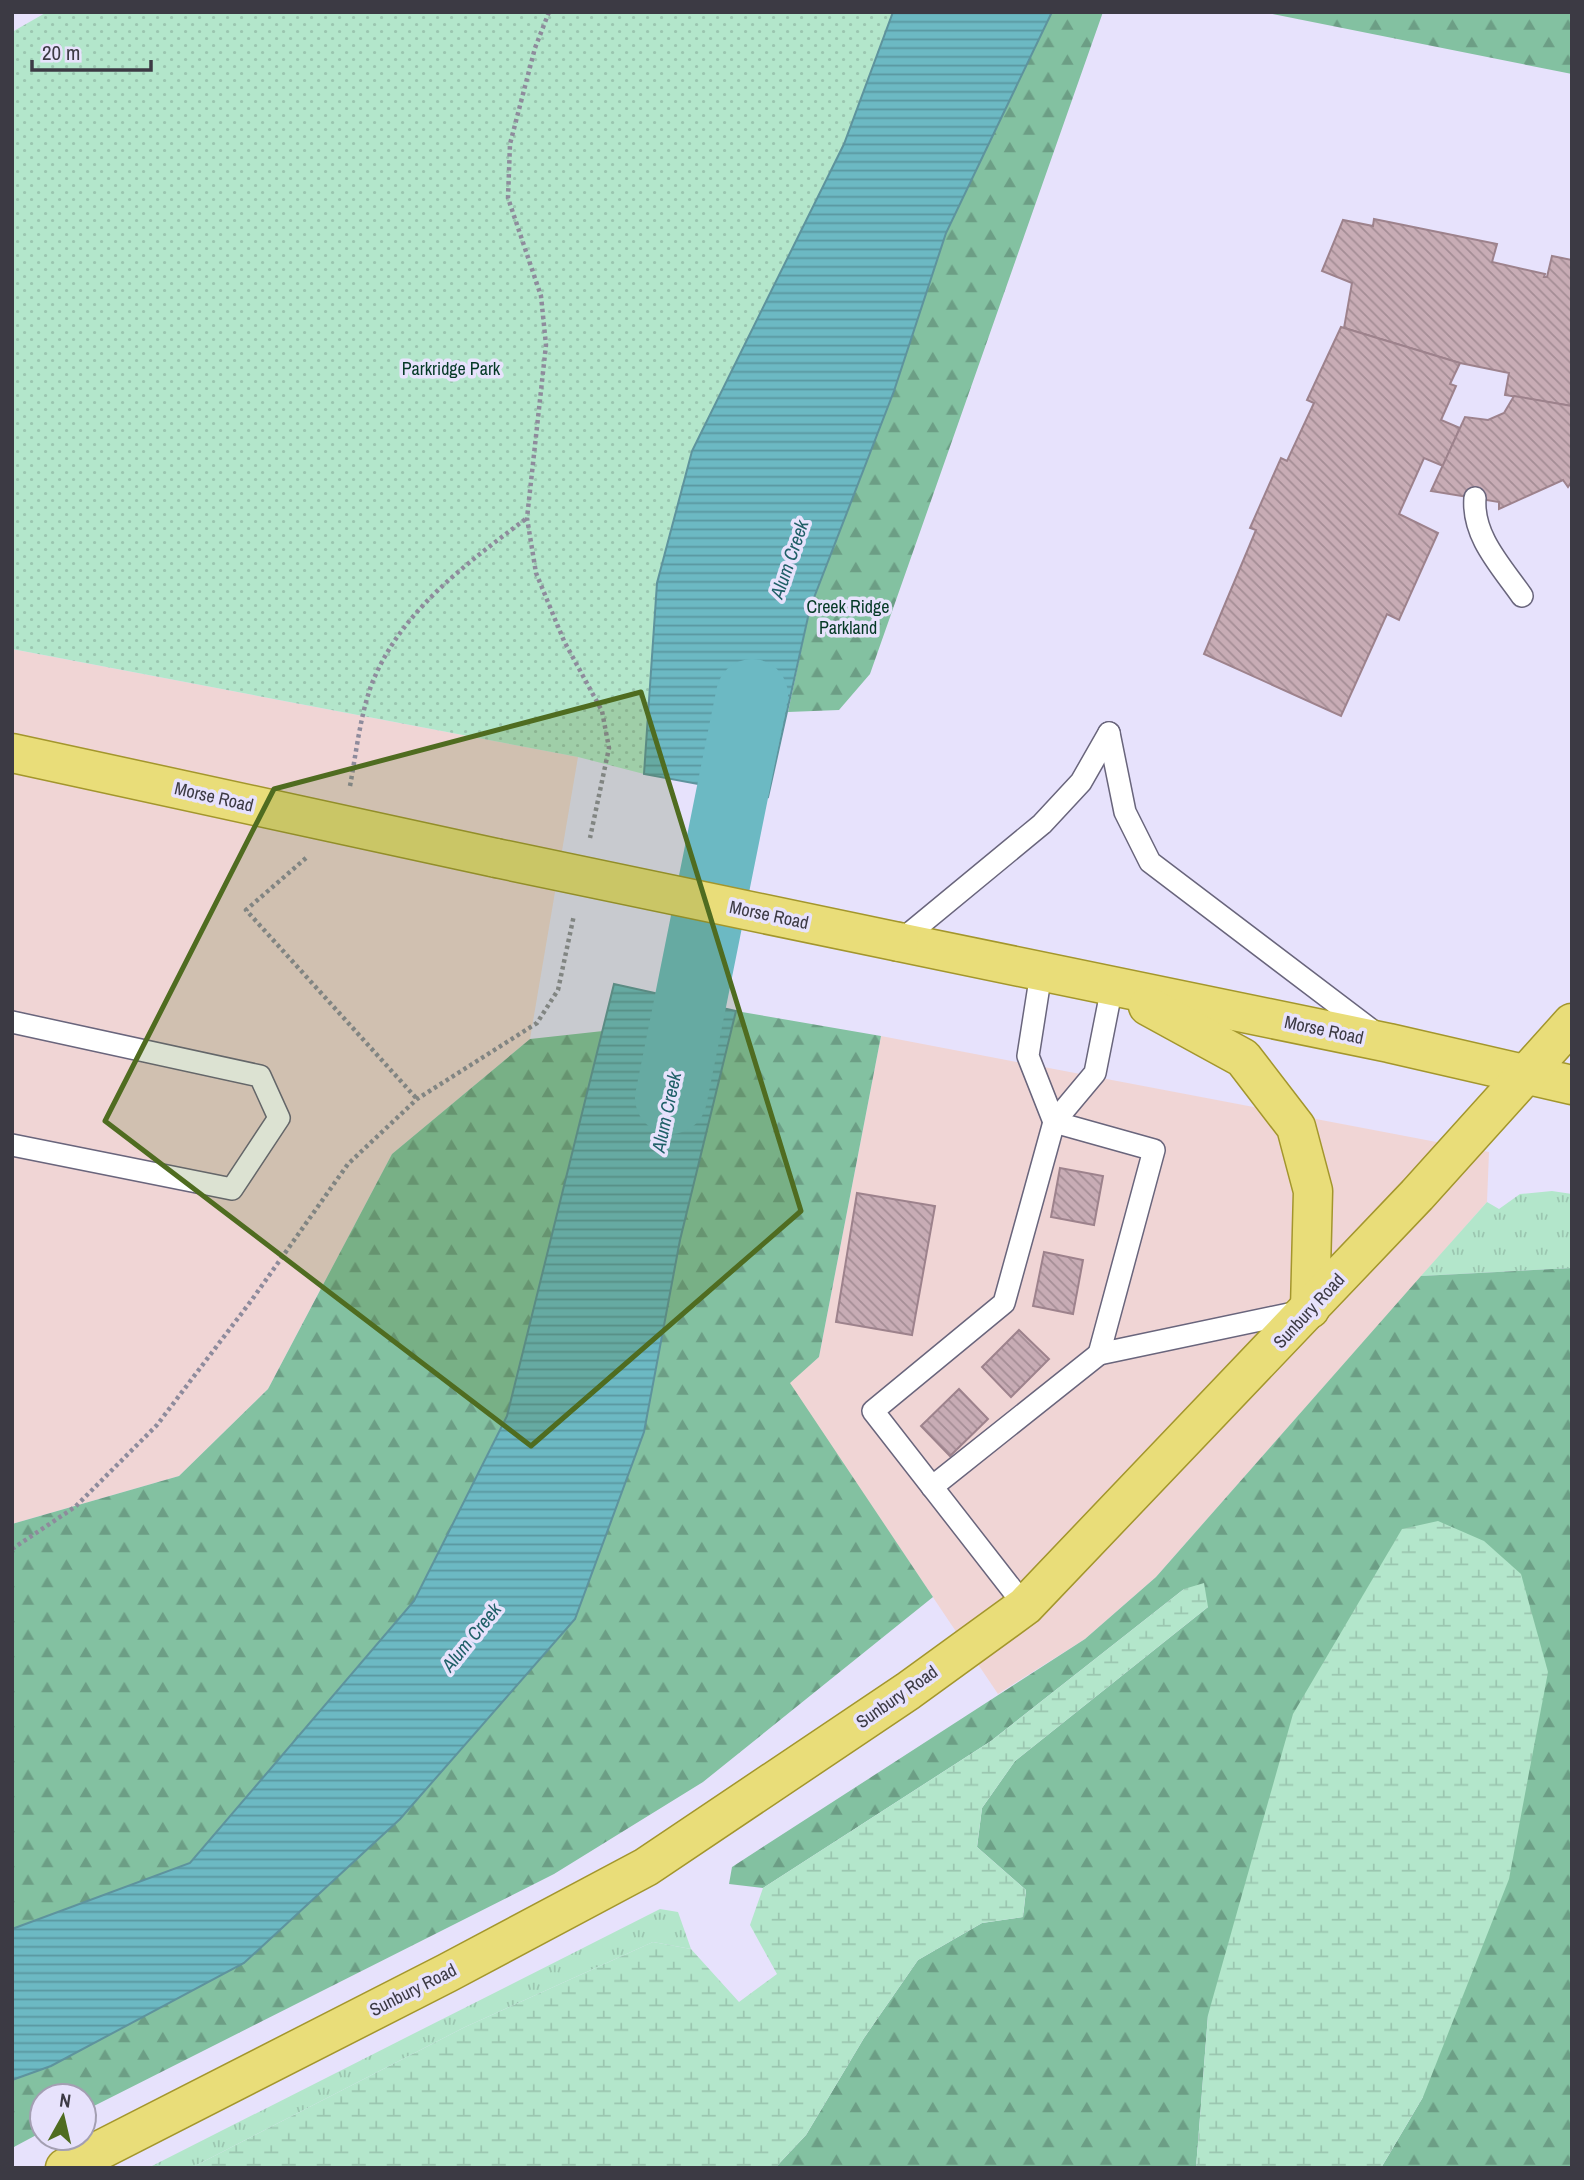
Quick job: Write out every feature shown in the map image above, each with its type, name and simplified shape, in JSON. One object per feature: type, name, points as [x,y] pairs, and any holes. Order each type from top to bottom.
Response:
[{"type":"main road","name":"Morse Road","points":[[12,753],[343,826],[1041,973],[1389,1043],[1572,1084]]},
{"type":"main road","points":[[1112,987],[1243,1058],[1296,1127],[1313,1191],[1310,1309]]},
{"type":"main road","name":"Sunbury Road","points":[[65,2168],[447,1973],[646,1867],[908,1691],[1025,1606],[1310,1309],[1572,1023]]},
{"type":"main road","name":"Morse Road","points":[[1526,1074],[1572,1078]]},
{"type":"lane","points":[[1475,498],[1474,519],[1479,532],[1522,596]]},
{"type":"lane","points":[[899,942],[1042,824],[1081,782],[1109,733],[1125,812],[1150,862],[1389,1043]]},
{"type":"lane","points":[[1041,973],[1028,1056],[1054,1122]]},
{"type":"lane","points":[[1025,1606],[873,1411],[1004,1303],[1054,1122],[1096,1073],[1112,987]]},
{"type":"lane","points":[[12,1022],[260,1076],[279,1118],[232,1189],[12,1145]]},
{"type":"lane","points":[[1054,1122],[1154,1150],[1099,1353]]},
{"type":"lane","points":[[932,1487],[1099,1353],[1310,1309]]},
{"type":"path","points":[[417,1099],[246,910],[343,826],[371,687],[391,644],[433,594],[527,518]]},
{"type":"highlighted area","points":[[641,692],[801,1211],[531,1446],[105,1121],[274,789]]},
{"type":"shaded area","points":[[12,649],[578,757],[530,1039],[392,1154],[268,1389],[179,1476],[12,1524]]},
{"type":"shaded area","points":[[881,1036],[1489,1152],[1487,1202],[1156,1577],[1085,1639],[998,1694],[789,1383],[819,1357]]},
{"type":"green space","name":"Parkridge Park","points":[[47,12],[953,12],[737,644],[644,774],[578,757],[12,649],[12,32]]},
{"type":"green space","name":"Creek Ridge Parkland","points":[[1052,12],[1103,12],[870,674],[839,710],[788,712],[810,608],[894,391],[946,233]]},
{"type":"green space","points":[[1262,12],[1572,12],[1572,74]]},
{"type":"green space","points":[[736,1011],[881,1036],[819,1357],[790,1383],[933,1597],[703,1782],[554,1874],[98,2104],[98,2082],[28,2082],[28,2139],[12,2148],[12,2080],[51,2066],[644,1432],[680,1240]]},
{"type":"green space","points":[[603,1031],[507,1416],[414,1601],[190,1863],[12,1929],[12,1524],[179,1476],[268,1389],[392,1154],[530,1039]]},
{"type":"green space","points":[[1552,1191],[1572,1194],[1572,1268],[1421,1276],[1487,1202],[1499,1209],[1520,1194]]},
{"type":"green space","points":[[1572,1268],[1572,2168],[1381,2168],[1423,2097],[1208,2015],[1196,2168],[775,2168],[806,2135],[864,2038],[918,1960],[982,1923],[1023,1917],[1026,1890],[977,1847],[982,1808],[1015,1761],[1208,1607],[1184,1589],[991,1741],[763,1888],[729,1884],[732,1867],[1085,1639],[1156,1577],[1421,1276]]},
{"type":"green space","points":[[1438,1521],[1484,1541],[1521,1574],[1548,1672],[1509,1879],[1423,2097],[1381,2168],[1196,2168],[1208,2015],[1293,1714],[1402,1529]]},
{"type":"green space","points":[[1204,1583],[1208,1607],[1015,1761],[982,1808],[977,1847],[1026,1890],[1023,1917],[982,1923],[918,1960],[864,2038],[806,2135],[775,2168],[191,2168],[465,2027],[653,1942],[691,1949],[739,2002],[777,1974],[750,1925],[763,1888],[991,1741],[1184,1589]]},
{"type":"green space","points":[[660,1909],[678,1912],[691,1949],[653,1942],[465,2027],[191,2168],[148,2168]]},
{"type":"water","points":[[893,12],[1052,12],[946,233],[894,391],[810,608],[768,797],[644,774],[657,583],[692,451],[844,144]]},
{"type":"water","points":[[614,984],[736,1011],[680,1240],[644,1432],[575,1619],[400,1819],[244,1963],[51,2066],[12,2080],[12,1929],[190,1863],[414,1601],[507,1416]]},
{"type":"building","points":[[1374,219],[1497,244],[1492,262],[1545,274],[1544,277],[1547,277],[1552,256],[1572,260],[1572,406],[1505,395],[1509,373],[1460,363],[1344,328],[1352,283],[1322,271],[1343,220],[1373,226]]},
{"type":"building","points":[[1341,327],[1460,363],[1450,384],[1456,386],[1441,420],[1460,428],[1443,466],[1424,458],[1399,514],[1438,533],[1399,620],[1387,614],[1341,716],[1204,654],[1256,530],[1250,528],[1281,458],[1287,461],[1314,403],[1307,400]]},
{"type":"building","points":[[1514,396],[1572,406],[1572,481],[1568,487],[1563,480],[1499,509],[1499,502],[1431,491],[1465,417],[1488,420],[1504,413]]},
{"type":"building","points":[[1060,1168],[1103,1176],[1094,1225],[1051,1217]]},
{"type":"building","points":[[857,1193],[935,1206],[912,1335],[836,1322]]},
{"type":"building","points":[[1044,1252],[1083,1260],[1073,1314],[1033,1306]]},
{"type":"building","points":[[1019,1330],[1049,1359],[1011,1397],[982,1367]]},
{"type":"building","points":[[959,1389],[988,1419],[950,1456],[921,1426]]},
{"type":"waterway","name":"Alum Creek","points":[[671,1098],[752,695]]}]
